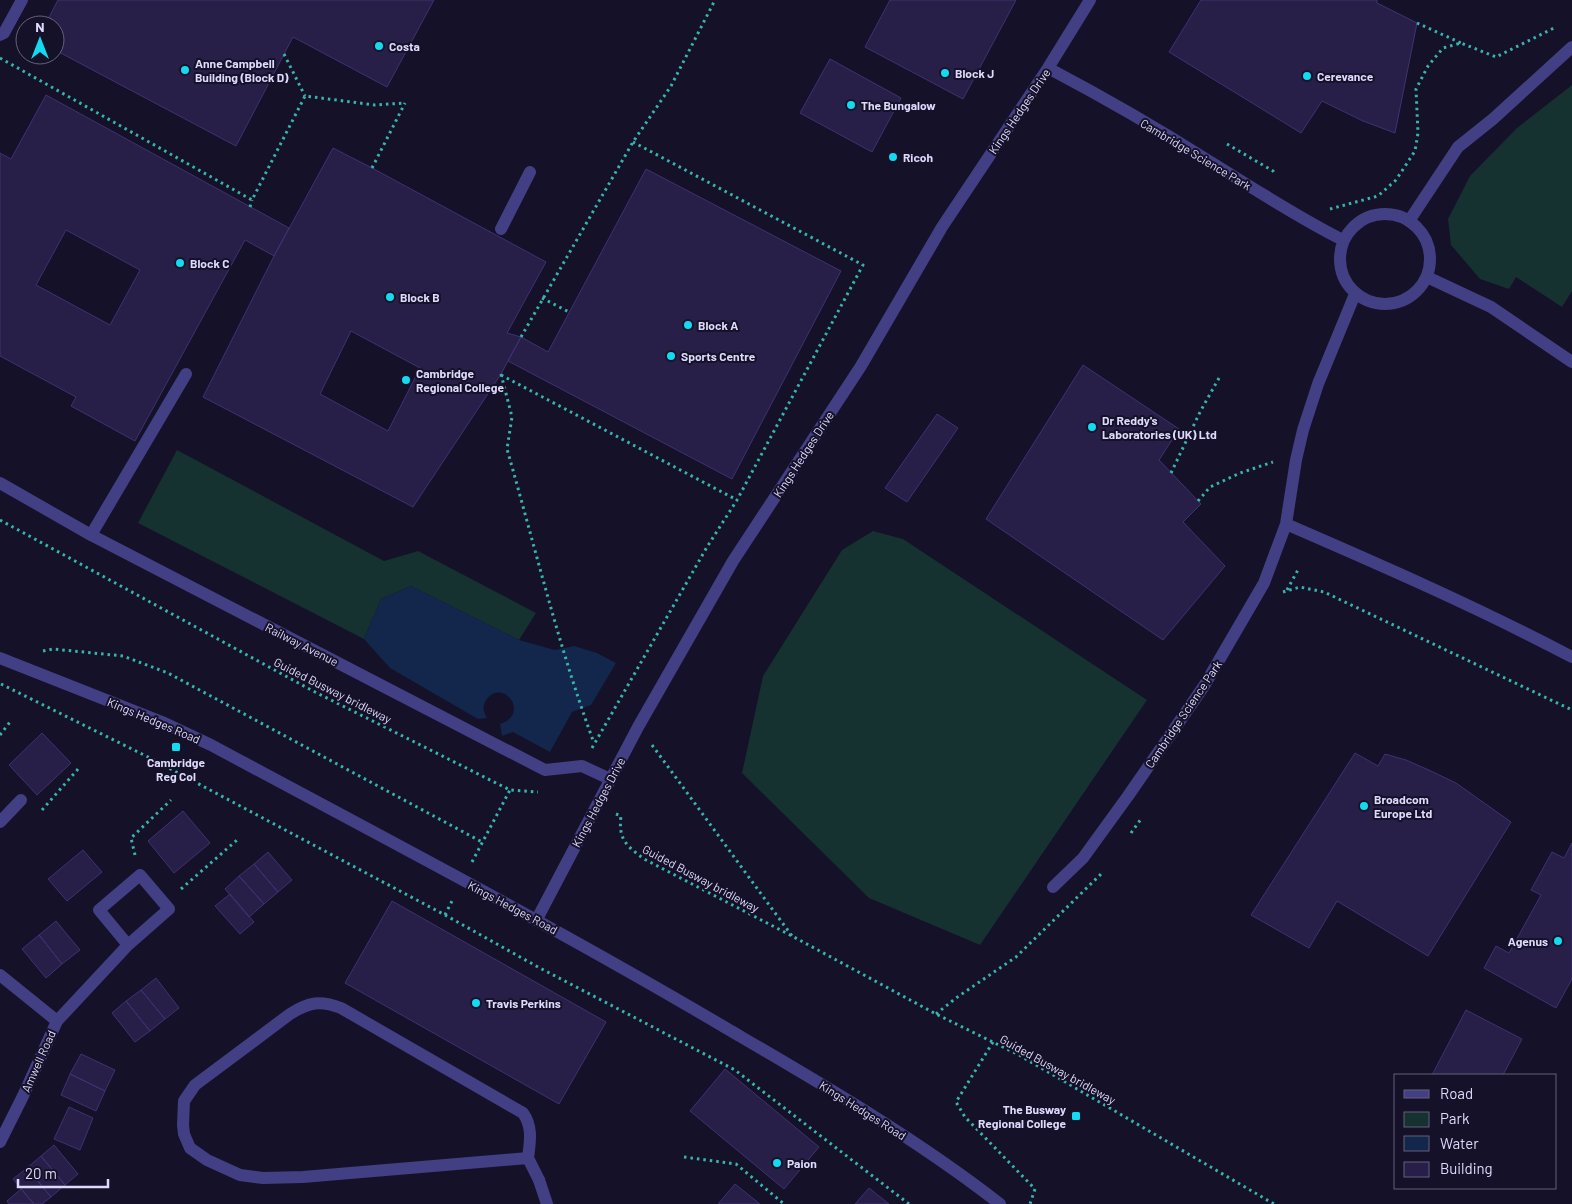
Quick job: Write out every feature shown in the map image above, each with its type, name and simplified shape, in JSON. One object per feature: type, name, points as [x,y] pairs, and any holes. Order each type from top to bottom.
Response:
[{"type":"street","points":[[0,36],[4,33],[22,0]]},
{"type":"street","name":"Kings Hedges Drive","points":[[537,919],[638,727],[733,561],[861,366],[942,226],[1048,68],[1090,0]]},
{"type":"street","points":[[1409,221],[1458,147],[1572,47]]},
{"type":"street","name":"Cambridge Science Park","points":[[1048,68],[1176,141],[1312,224],[1343,240]]},
{"type":"street","points":[[501,228],[530,172]]},
{"type":"street","points":[[1379,214],[1395,215],[1409,221],[1426,240],[1430,252],[1427,278],[1419,290],[1395,304],[1381,305],[1367,301],[1355,294],[1345,283],[1340,269],[1339,254],[1343,240],[1352,228],[1365,218],[1379,214]]},
{"type":"street","points":[[1427,278],[1491,307],[1572,362]]},
{"type":"street","name":"Cambridge Science Park","points":[[1054,887],[1083,858],[1204,686],[1264,583],[1286,524],[1296,460],[1303,430],[1318,384],[1355,294]]},
{"type":"street","points":[[91,535],[186,374]]},
{"type":"street","name":"Railway Avenue","points":[[0,483],[91,535],[545,770],[582,766]]},
{"type":"street","points":[[1286,524],[1507,622],[1572,657]]},
{"type":"street","name":"Kings Hedges Road","points":[[0,658],[162,722],[211,745],[537,919],[649,982],[853,1102],[960,1173],[1000,1204]]},
{"type":"street","points":[[582,766],[610,779]]},
{"type":"street","points":[[0,822],[21,800]]},
{"type":"street","points":[[128,945],[99,910],[140,875],[170,909]]},
{"type":"street","name":"Amwell Road","points":[[0,1142],[57,1020],[128,945],[170,909]]},
{"type":"street","points":[[0,975],[57,1020]]},
{"type":"street","points":[[528,1158],[303,1177],[263,1178],[240,1175],[207,1160],[190,1148],[184,1134],[184,1101],[195,1086],[302,1006],[313,1003],[331,1004],[350,1013],[523,1113],[528,1121],[530,1134],[528,1158],[539,1180],[547,1204]]},
{"type":"path","points":[[520,337],[633,142],[671,86],[715,0]]},
{"type":"path","points":[[1417,23],[1496,57],[1554,28]]},
{"type":"path","points":[[1327,210],[1378,196],[1396,180],[1415,151],[1418,133],[1416,89],[1428,66],[1443,48],[1461,43]]},
{"type":"path","points":[[284,54],[305,96]]},
{"type":"path","points":[[0,58],[252,200]]},
{"type":"path","points":[[305,96],[375,105],[405,103],[372,168]]},
{"type":"path","points":[[250,206],[305,96]]},
{"type":"path","points":[[582,766],[707,547],[737,500],[863,265],[633,142]]},
{"type":"path","points":[[1227,144],[1273,171],[1277,177]]},
{"type":"path","points":[[542,298],[569,312]]},
{"type":"path","points":[[594,743],[581,708],[507,449],[512,417],[501,374],[737,500]]},
{"type":"path","points":[[1171,473],[1200,412],[1219,378]]},
{"type":"path","points":[[1198,501],[1210,487],[1240,473],[1276,462],[1296,460]]},
{"type":"path","name":"Guided Busway bridleway","points":[[0,520],[313,691],[510,790],[538,792],[545,790]]},
{"type":"path","points":[[1286,591],[1299,568]]},
{"type":"path","points":[[1278,600],[1283,592],[1300,587],[1324,592],[1572,710]]},
{"type":"path","points":[[35,652],[53,649],[123,656],[168,673],[482,842]]},
{"type":"path","points":[[0,684],[150,758],[445,915],[538,967],[736,1070],[909,1204]]},
{"type":"path","points":[[0,735],[10,722]]},
{"type":"path","points":[[638,727],[792,936]]},
{"type":"path","points":[[21,800],[39,812],[79,768]]},
{"type":"path","points":[[445,915],[510,790]]},
{"type":"path","points":[[140,875],[131,838],[171,800]]},
{"type":"path","name":"Guided Busway bridleway","points":[[597,804],[621,816],[620,826],[624,842],[644,859],[936,1014],[1019,1055],[1274,1204]]},
{"type":"path","points":[[170,909],[179,891],[237,840]]},
{"type":"path","points":[[936,1014],[1016,957],[1098,877]]},
{"type":"path","points":[[993,1042],[956,1102],[965,1117],[1035,1189],[1030,1204]]},
{"type":"path","points":[[684,1157],[736,1164],[784,1204]]},
{"type":"green space","points":[[1572,85],[1572,291],[1562,307],[1516,277],[1509,289],[1480,279],[1451,245],[1448,219],[1470,176],[1517,128]]},
{"type":"green space","points":[[177,450],[384,561],[418,551],[536,613],[519,640],[411,586],[381,599],[364,639],[138,523]]},
{"type":"green space","points":[[873,531],[903,539],[1147,700],[980,945],[869,898],[742,773],[763,676],[842,550]]},
{"type":"water","points":[[411,586],[519,640],[555,650],[574,646],[597,653],[616,663],[591,705],[572,712],[550,752],[513,732],[502,736],[500,724],[509,719],[513,713],[514,706],[506,695],[500,693],[493,694],[487,699],[484,708],[487,718],[478,719],[390,668],[364,639],[381,599]]},
{"type":"building","name":"Anne Campbell Building (Block D)","points":[[58,0],[434,0],[387,87],[293,37],[236,146],[65,55],[65,15],[50,15]]},
{"type":"building","name":"Block J","points":[[890,0],[1016,0],[963,99],[865,47]]},
{"type":"building","name":"Cerevance","points":[[1201,0],[1377,0],[1377,3],[1417,23],[1395,133],[1363,121],[1322,101],[1301,133],[1169,52]]},
{"type":"building","name":"The Bungalow","points":[[830,59],[901,98],[872,152],[800,113]]},
{"type":"building","name":"Block C","points":[[46,95],[289,228],[274,256],[245,240],[135,441],[71,406],[76,397],[0,356],[0,153],[11,159]],"holes":[[[66,230],[140,270],[110,325],[36,285]]]},
{"type":"building","name":"Block B","points":[[333,148],[546,262],[507,333],[521,337],[501,374],[413,507],[203,397],[274,256]],"holes":[[[351,331],[420,368],[388,431],[320,394]]]},
{"type":"building","name":"Block A","points":[[646,169],[841,271],[732,479],[508,361],[521,337],[548,352]]},
{"type":"building","points":[[1083,365],[1179,429],[1159,460],[1201,504],[1183,522],[1225,566],[1163,640],[986,519]]},
{"type":"building","points":[[937,414],[958,428],[907,502],[885,488]]},
{"type":"building","points":[[42,733],[71,763],[37,795],[9,765]]},
{"type":"building","points":[[1355,753],[1378,766],[1385,754],[1406,760],[1431,771],[1456,783],[1511,822],[1428,956],[1337,901],[1309,948],[1251,915]]},
{"type":"building","points":[[183,811],[210,843],[174,873],[148,841]]},
{"type":"building","points":[[1572,843],[1572,979],[1556,1008],[1484,968],[1496,946],[1509,953],[1541,895],[1531,890],[1552,852],[1564,858]]},
{"type":"building","points":[[83,850],[102,872],[67,901],[48,879]]},
{"type":"building","points":[[268,852],[292,880],[278,892],[254,864]]},
{"type":"building","points":[[254,864],[278,892],[264,904],[239,876]]},
{"type":"building","points":[[239,876],[264,904],[249,917],[225,889]]},
{"type":"building","points":[[230,894],[254,922],[240,934],[215,906]]},
{"type":"building","name":"Travis Perkins","points":[[392,901],[606,1022],[559,1104],[345,983]]},
{"type":"building","points":[[56,921],[80,950],[62,964],[39,935]]},
{"type":"building","points":[[39,935],[62,964],[46,978],[22,949]]},
{"type":"building","points":[[156,978],[179,1008],[165,1019],[141,990]]},
{"type":"building","points":[[141,990],[165,1019],[150,1031],[126,1001]]},
{"type":"building","points":[[126,1001],[150,1031],[135,1042],[112,1013]]},
{"type":"building","points":[[1466,1010],[1522,1039],[1504,1074],[1433,1074]]},
{"type":"building","points":[[81,1054],[115,1070],[105,1091],[70,1074]]},
{"type":"building","points":[[725,1069],[819,1147],[784,1189],[690,1111]]},
{"type":"building","points":[[70,1074],[105,1091],[96,1111],[61,1095]]},
{"type":"building","points":[[69,1107],[93,1118],[80,1150],[54,1139]]},
{"type":"building","points":[[54,1145],[78,1174],[65,1185],[41,1156]]},
{"type":"building","points":[[41,1156],[65,1185],[51,1197],[27,1168]]},
{"type":"building","points":[[27,1168],[51,1197],[42,1204],[34,1204],[13,1179]]},
{"type":"building","points":[[735,1184],[760,1204],[718,1204]]},
{"type":"building","points":[[869,1188],[889,1204],[855,1204]]},
{"type":"building","points":[[21,1189],[34,1204],[9,1204],[7,1201]]},
{"type":"place","name":"Costa","points":[[379,46]]},
{"type":"place","name":"Anne Campbell Building (Block D)","points":[[185,70]]},
{"type":"place","name":"Block J","points":[[945,73]]},
{"type":"place","name":"Cerevance","points":[[1307,76]]},
{"type":"place","name":"The Bungalow","points":[[851,105]]},
{"type":"place","name":"Ricoh","points":[[893,157]]},
{"type":"place","name":"Block C","points":[[180,263]]},
{"type":"place","name":"Block B","points":[[390,297]]},
{"type":"place","name":"Block A","points":[[688,325]]},
{"type":"place","name":"Sports Centre","points":[[671,356]]},
{"type":"place","name":"Cambridge Regional College","points":[[406,380]]},
{"type":"place","name":"Dr Reddy's Laboratories (UK) Ltd","points":[[1092,427]]},
{"type":"place","name":"Cambridge Reg Col","points":[[176,747]]},
{"type":"place","name":"Broadcom Europe Ltd","points":[[1364,806]]},
{"type":"place","name":"Agenus","points":[[1558,941]]},
{"type":"place","name":"Travis Perkins","points":[[476,1003]]},
{"type":"place","name":"The Busway Regional College","points":[[1076,1116]]},
{"type":"place","name":"Paion","points":[[777,1163]]}]
